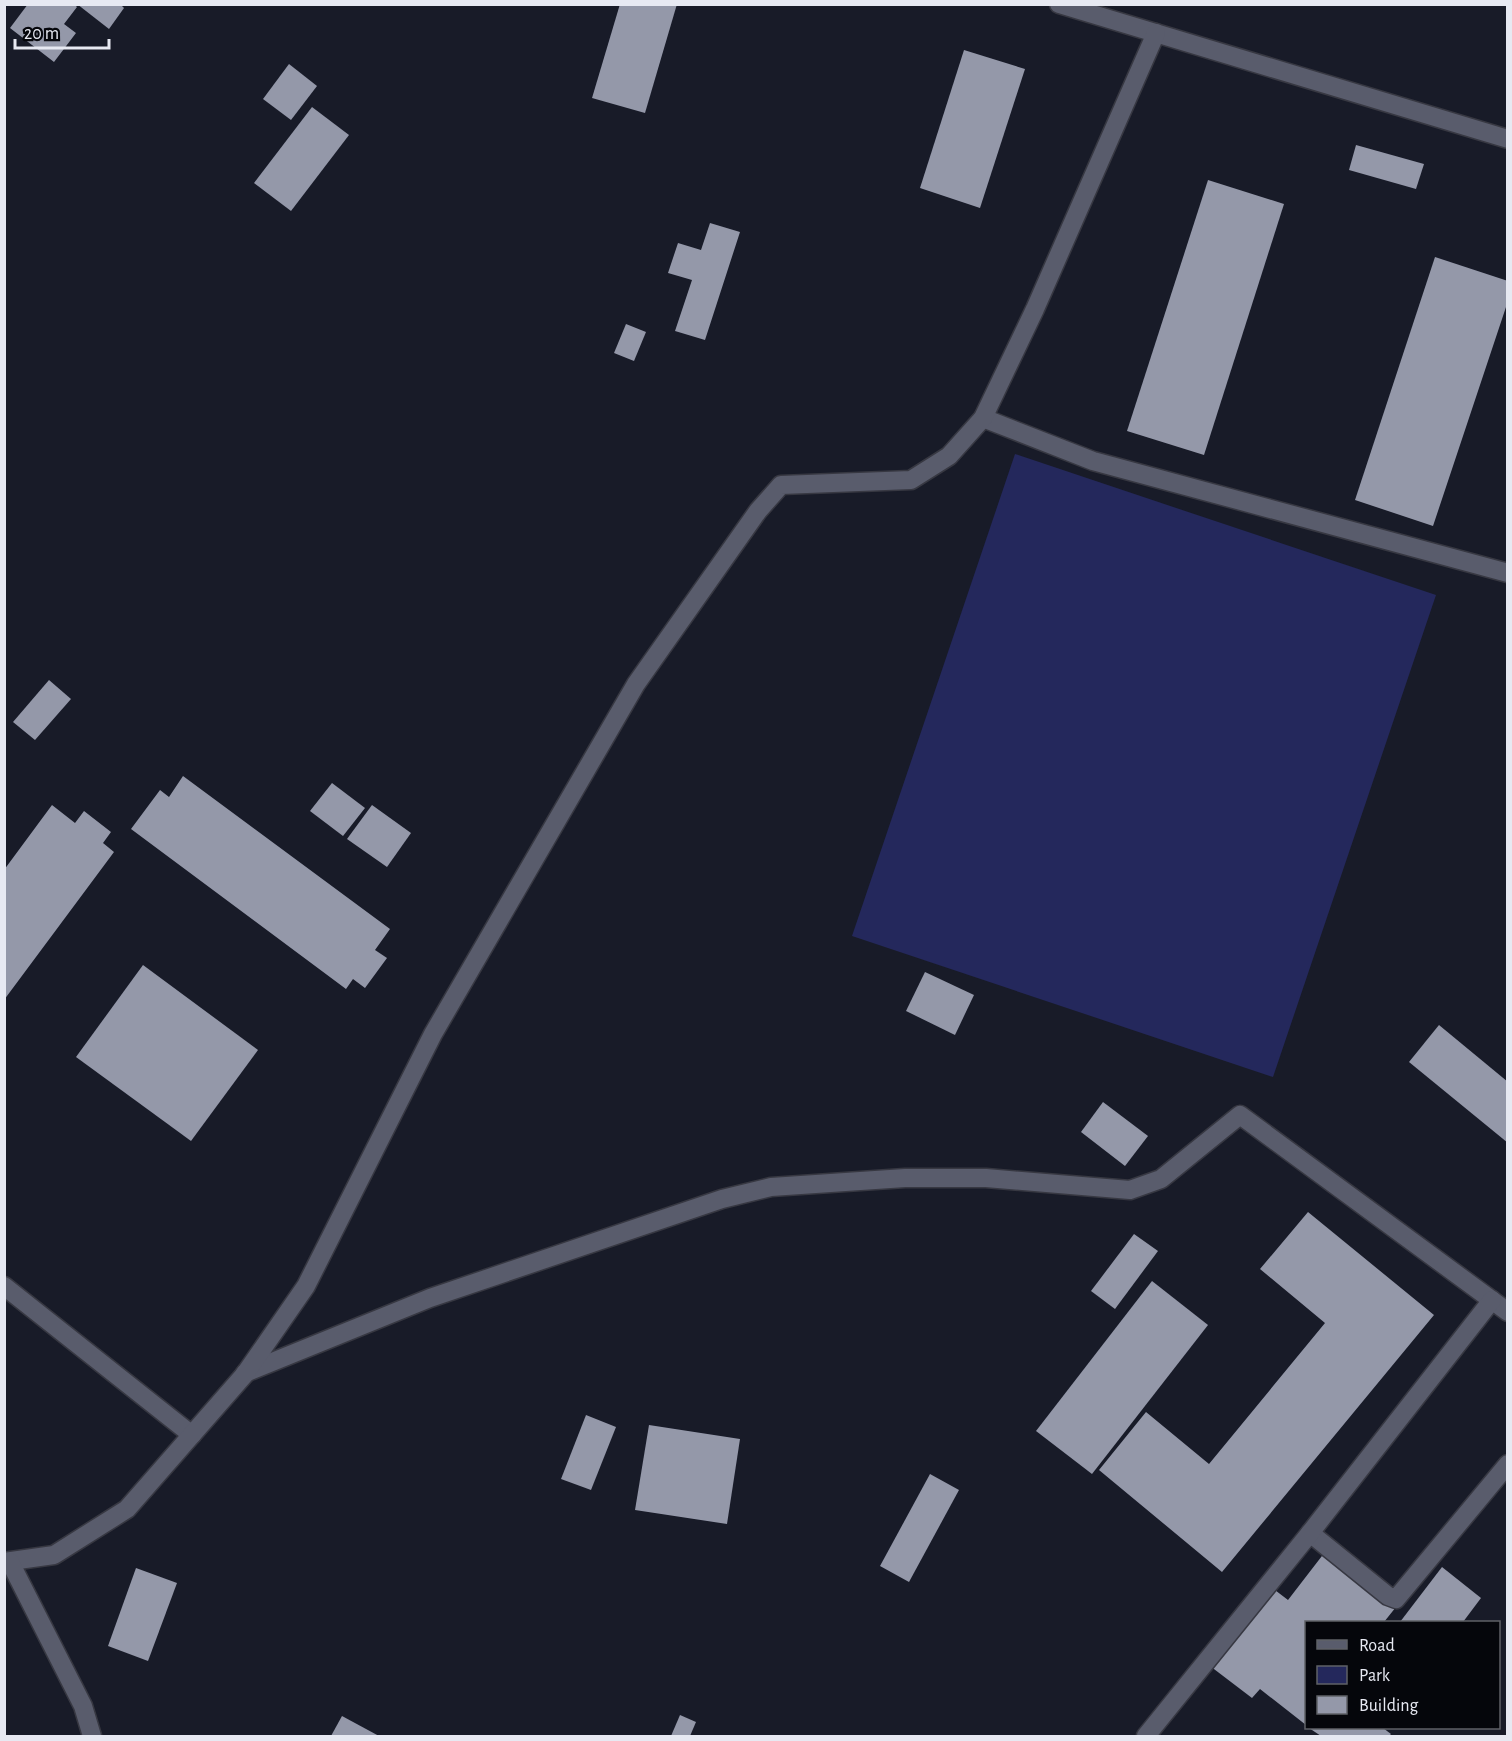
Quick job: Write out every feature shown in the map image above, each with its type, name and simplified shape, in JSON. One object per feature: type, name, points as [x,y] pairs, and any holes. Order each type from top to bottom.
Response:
[{"type":"street","points":[[1059,4],[1508,139]]},
{"type":"street","points":[[92,1737],[83,1706],[7,1562],[54,1555],[127,1509],[245,1374],[306,1286],[433,1034],[636,684],[758,511],[781,485],[912,480],[949,456],[983,418],[1035,309],[1156,33]]},
{"type":"street","points":[[983,418],[1093,461],[1508,573]]},
{"type":"street","points":[[245,1374],[430,1298],[722,1199],[771,1187],[905,1178],[986,1178],[1130,1190],[1161,1179],[1240,1115],[1508,1312]]},
{"type":"street","points":[[4,1286],[192,1435]]},
{"type":"street","points":[[1146,1737],[1310,1533],[1492,1300]]},
{"type":"street","points":[[1310,1533],[1388,1596],[1396,1599],[1508,1464]]},
{"type":"green space","points":[[1015,454],[1436,595],[1273,1077],[852,936]]},
{"type":"building","points":[[28,4],[74,4],[77,7],[64,24],[76,33],[54,62],[10,28]]},
{"type":"building","points":[[77,4],[120,4],[124,8],[109,29]]},
{"type":"building","points":[[620,4],[677,4],[645,113],[592,98]]},
{"type":"building","points":[[964,50],[1025,69],[980,208],[920,188]]},
{"type":"building","points":[[289,64],[317,86],[291,120],[263,99]]},
{"type":"building","points":[[312,107],[349,135],[291,211],[254,183]]},
{"type":"building","points":[[1356,145],[1424,164],[1416,189],[1349,170]]},
{"type":"building","points":[[1208,180],[1284,204],[1204,455],[1127,431]]},
{"type":"building","points":[[710,223],[740,232],[705,340],[675,331],[692,280],[668,273],[678,243],[701,250]]},
{"type":"building","points":[[1435,257],[1508,281],[1508,301],[1433,526],[1355,500]]},
{"type":"building","points":[[626,324],[646,332],[634,361],[614,353]]},
{"type":"building","points":[[49,680],[71,699],[35,740],[13,722]]},
{"type":"building","points":[[183,776],[390,929],[375,950],[387,958],[365,988],[353,979],[346,989],[131,829],[160,790],[169,797]]},
{"type":"building","points":[[332,783],[365,808],[343,836],[310,811]]},
{"type":"building","points":[[52,805],[75,823],[84,811],[111,832],[103,843],[114,852],[4,1000],[4,870]]},
{"type":"building","points":[[372,805],[411,833],[387,867],[347,839]]},
{"type":"building","points":[[143,965],[258,1050],[191,1141],[76,1057]]},
{"type":"building","points":[[925,972],[974,995],[955,1035],[906,1011]]},
{"type":"building","points":[[1439,1025],[1508,1082],[1508,1143],[1409,1062]]},
{"type":"building","points":[[1103,1102],[1148,1136],[1125,1166],[1081,1132]]},
{"type":"building","points":[[1308,1212],[1434,1315],[1222,1572],[1099,1470],[1146,1412],[1209,1464],[1325,1323],[1260,1269]]},
{"type":"building","points":[[1134,1234],[1158,1251],[1115,1309],[1091,1291]]},
{"type":"building","points":[[1152,1281],[1208,1325],[1092,1474],[1036,1431]]},
{"type":"building","points":[[586,1415],[616,1427],[591,1490],[561,1479]]},
{"type":"building","points":[[649,1425],[740,1439],[727,1524],[635,1510]]},
{"type":"building","points":[[930,1474],[959,1490],[909,1582],[880,1566]]},
{"type":"building","points":[[1325,1552],[1396,1607],[1385,1621],[1305,1621],[1305,1724],[1260,1689],[1252,1698],[1210,1666],[1271,1587],[1288,1600]]},
{"type":"building","points":[[1442,1567],[1481,1598],[1464,1621],[1401,1621]]},
{"type":"building","points":[[136,1568],[177,1583],[148,1661],[108,1646]]},
{"type":"building","points":[[680,1715],[696,1722],[690,1736],[671,1736]]},
{"type":"building","points":[[342,1716],[379,1736],[331,1736]]},
{"type":"building","points":[[1310,1729],[1384,1729],[1391,1734],[1389,1736],[1321,1736]]}]
